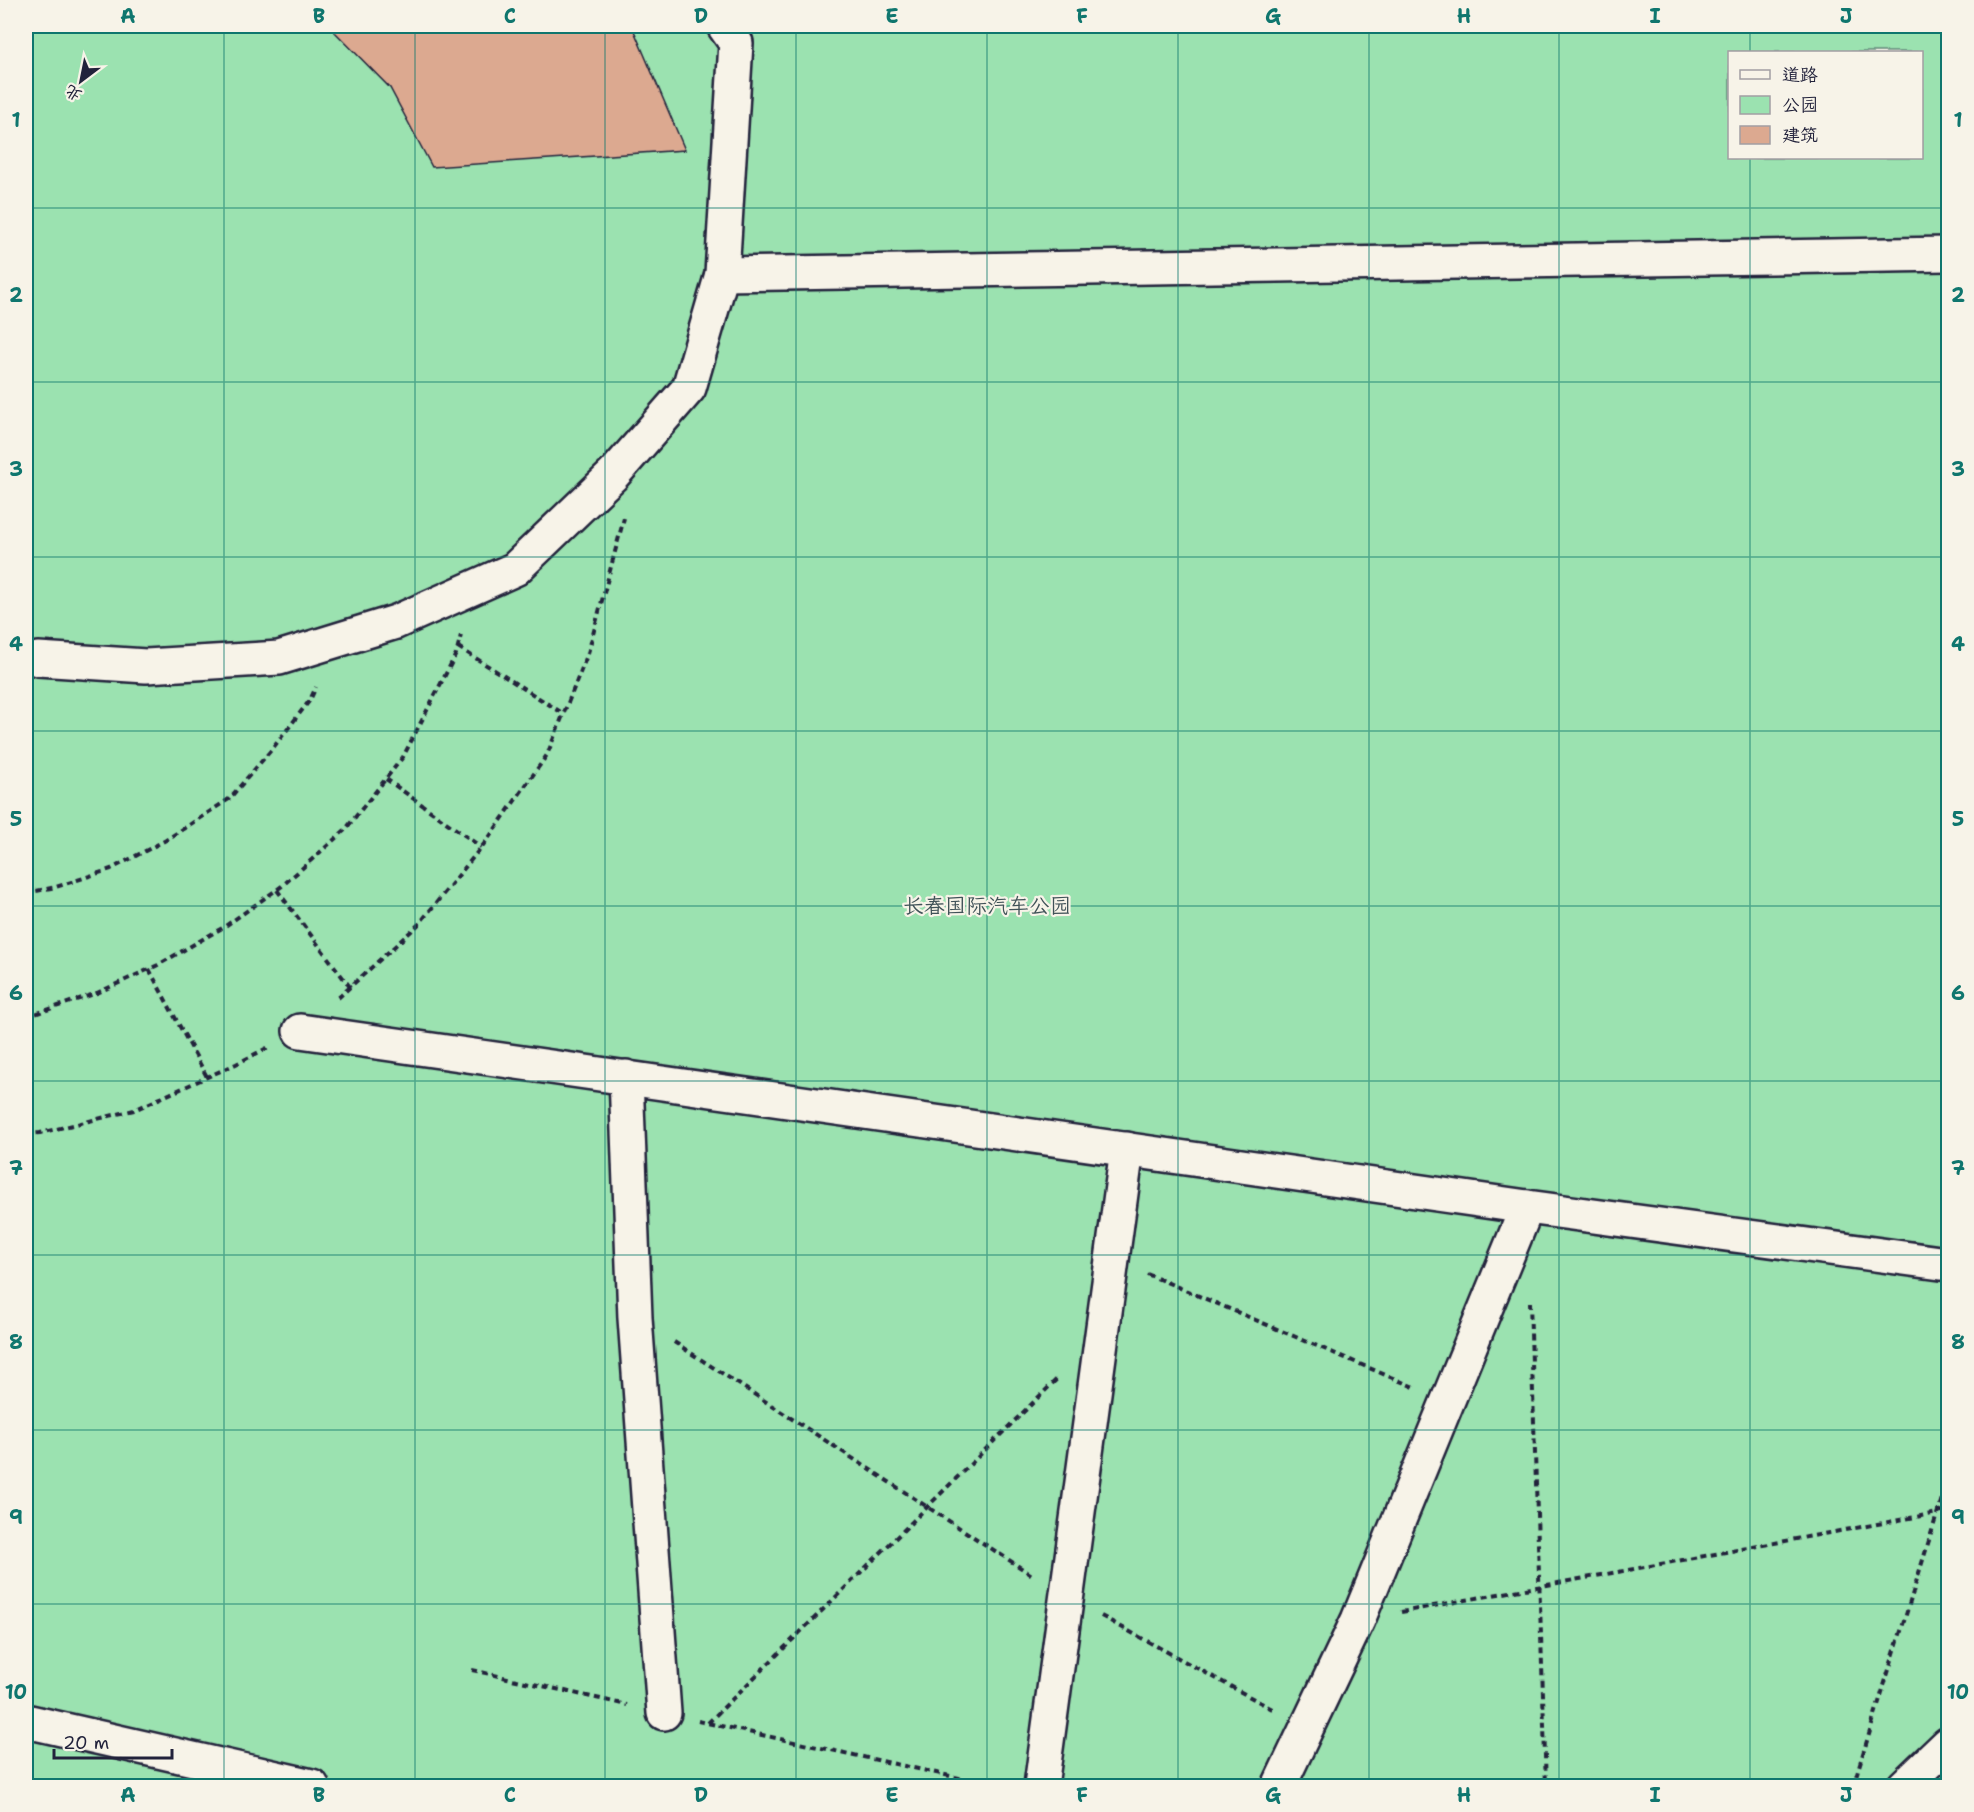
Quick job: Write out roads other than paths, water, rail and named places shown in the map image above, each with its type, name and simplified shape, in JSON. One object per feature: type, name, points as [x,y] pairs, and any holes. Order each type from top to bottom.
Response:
[{"type":"lane","points":[[38,659],[146,666],[279,658],[396,622],[515,569],[613,475],[689,388],[722,274],[736,43],[724,26]]},
{"type":"lane","points":[[722,274],[1948,254]]},
{"type":"lane","points":[[300,1031],[1527,1207],[1948,1264]]},
{"type":"lane","points":[[626,1077],[635,1318],[664,1713]]},
{"type":"lane","points":[[1041,1786],[1127,1149]]},
{"type":"lane","points":[[1279,1786],[1358,1620],[1527,1207]]},
{"type":"lane","points":[[26,1721],[312,1786]]},
{"type":"lane","points":[[1904,1786],[1948,1744]]},
{"type":"park label","name":"长春国际汽车公园","points":[[987,906]]}]
